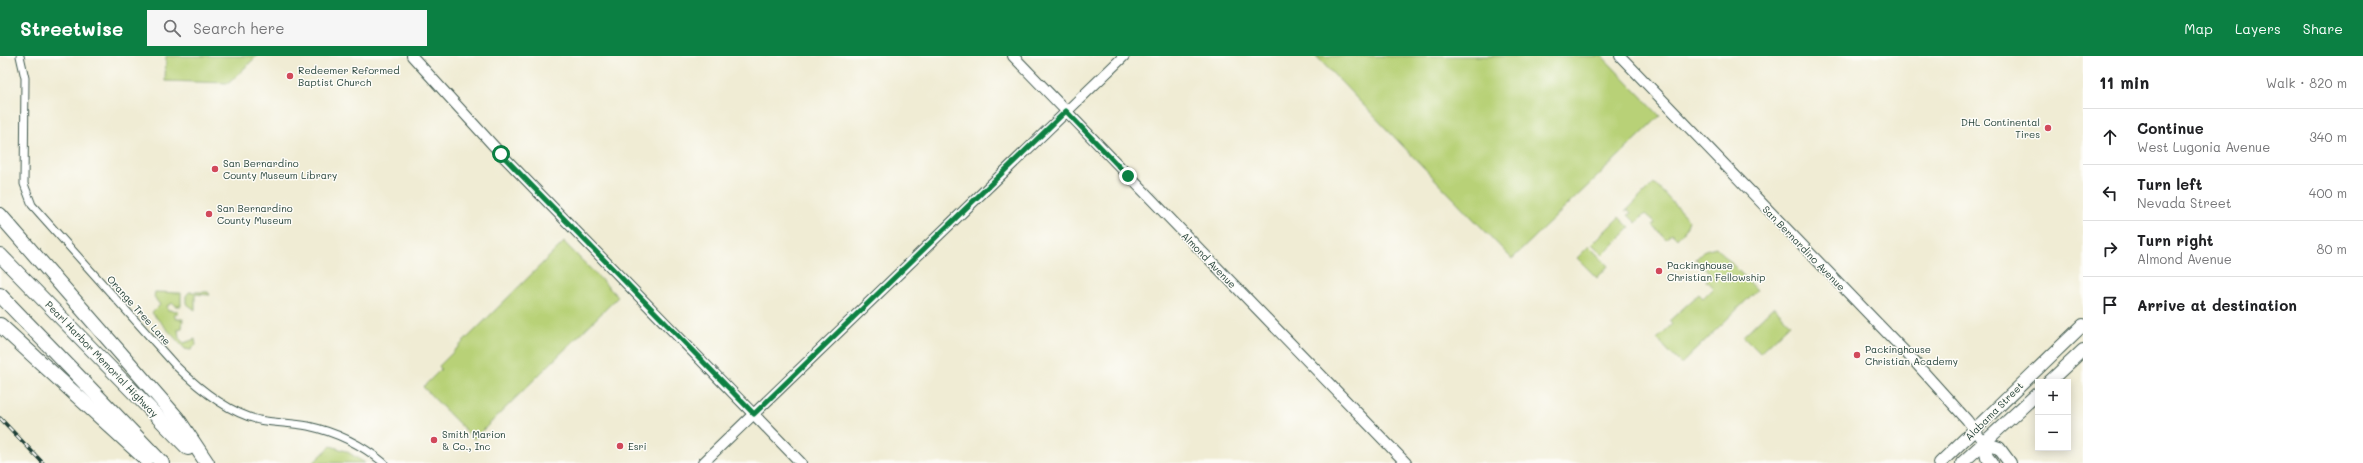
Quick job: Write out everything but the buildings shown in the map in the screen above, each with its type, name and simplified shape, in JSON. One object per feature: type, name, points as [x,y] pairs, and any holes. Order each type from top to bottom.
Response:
[{"type":"highway","points":[[0,215],[177,418],[207,463]]},
{"type":"highway","name":"Pearl Harbor Memorial Highway","points":[[0,255],[204,463]]},
{"type":"highway","points":[[0,295],[162,463]]},
{"type":"highway","points":[[0,325],[150,463]]},
{"type":"main road","name":"Alabama Street","points":[[1940,463],[2083,325]]},
{"type":"main road","points":[[2052,379],[2083,350]]},
{"type":"main road","name":"Alabama Street","points":[[1962,463],[2035,395]]},
{"type":"main road","points":[[1984,444],[1999,448],[2010,463]]},
{"type":"main road","name":"San Bernardino Avenue","points":[[1984,444],[1987,456],[1992,463]]},
{"type":"street","name":"Orange Tree Lane","points":[[20,56],[25,78],[24,184],[32,205],[52,229],[175,365],[193,383],[214,398],[258,419],[308,426],[339,435],[365,449],[384,463]]},
{"type":"street","points":[[412,56],[501,154],[801,463]]},
{"type":"street","name":"Almond Avenue","points":[[1013,56],[1406,463]]},
{"type":"street","points":[[703,463],[1124,56]]},
{"type":"street","name":"San Bernardino Avenue","points":[[1620,56],[1913,360],[1975,430],[1984,444]]},
{"type":"green space","points":[[166,56],[257,56],[229,83],[165,81]]},
{"type":"green space","points":[[1316,56],[1602,56],[1660,116],[1512,259]]},
{"type":"green space","points":[[1654,183],[1689,220],[1686,229],[1677,239],[1671,233],[1666,239],[1653,226],[1655,223],[1645,214],[1636,223],[1628,215],[1631,213],[1628,210],[1625,212]]},
{"type":"green space","points":[[1619,217],[1630,228],[1603,255],[1592,244]]},
{"type":"green space","points":[[564,242],[618,297],[474,439],[423,387],[441,369],[439,366]]},
{"type":"green space","points":[[1589,246],[1608,266],[1597,278],[1577,258]]},
{"type":"green space","points":[[1716,247],[1757,290],[1681,364],[1657,339],[1672,324],[1669,321],[1699,294],[1703,298],[1713,288],[1706,281],[1711,275],[1696,259],[1705,250]]},
{"type":"green space","points":[[155,292],[181,293],[181,306],[176,306],[173,303],[167,306],[168,310],[179,311],[178,314],[174,315],[176,319],[183,319],[182,328],[178,329],[179,338],[184,343],[195,339],[196,345],[191,350],[185,349],[152,313],[160,305],[154,297]]},
{"type":"green space","points":[[189,292],[208,292],[210,295],[195,294],[195,310],[186,303],[186,296]]},
{"type":"green space","points":[[1772,308],[1775,308],[1790,324],[1760,353],[1743,336]]},
{"type":"green space","points":[[331,446],[346,451],[365,463],[313,463]]},
{"type":"railway","points":[[0,418],[43,463]]},
{"type":"place","name":"Redeemer Reformed Baptist Church","points":[[290,76]]},
{"type":"place","name":"DHL Continental Tires","points":[[2048,128]]},
{"type":"place","name":"San Bernardino County Museum Library","points":[[215,169]]},
{"type":"place","name":"San Bernardino County Museum","points":[[209,214]]},
{"type":"place","name":"Packinghouse Christian Fellowship","points":[[1659,271]]},
{"type":"place","name":"Packinghouse Christian Academy","points":[[1857,355]]},
{"type":"place","name":"Smith Marion & Co., Inc","points":[[434,440]]},
{"type":"place","name":"Esri","points":[[620,446]]},
{"type":"route","points":[[501,154],[754,414],[1066,111],[1128,176]]}]
